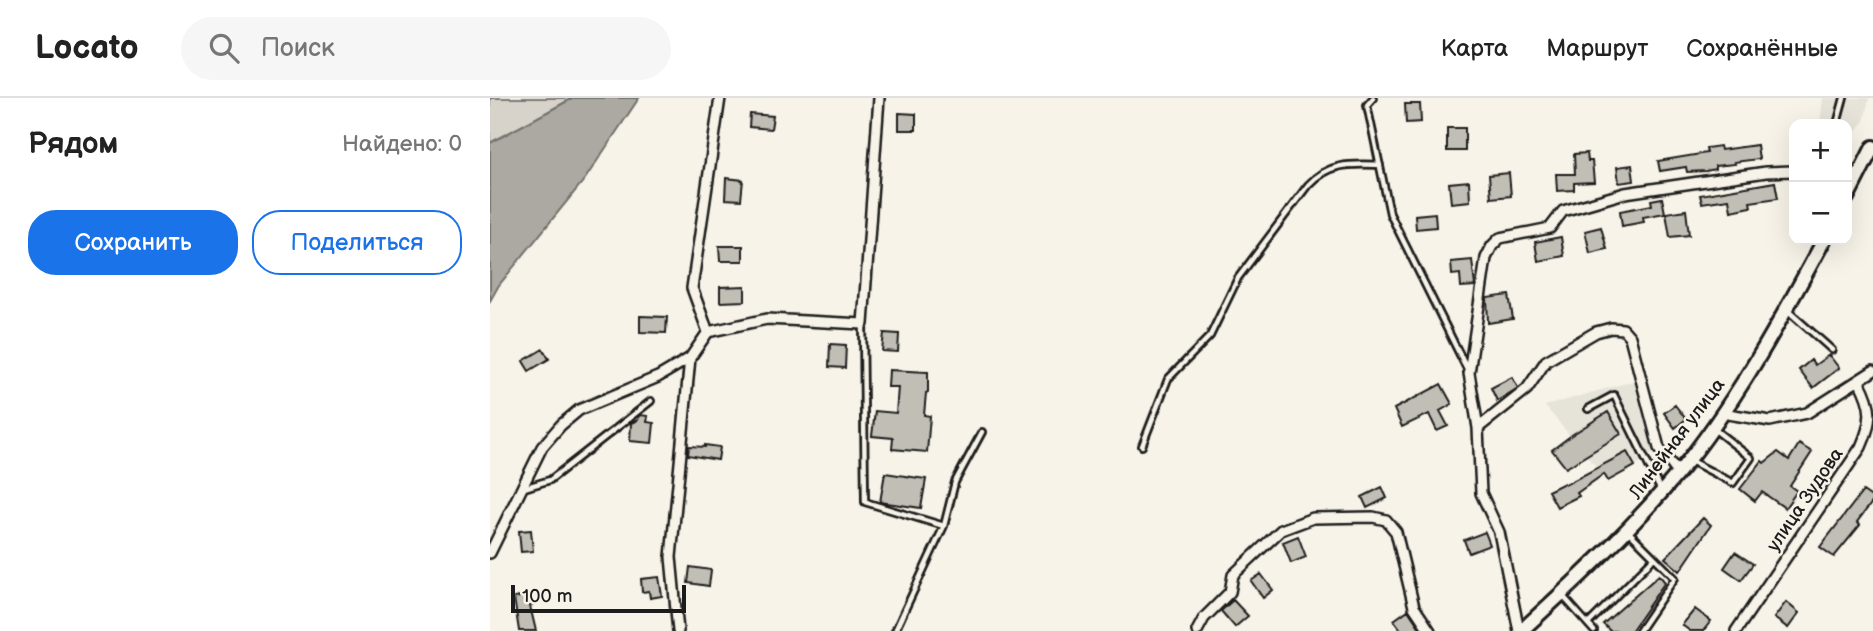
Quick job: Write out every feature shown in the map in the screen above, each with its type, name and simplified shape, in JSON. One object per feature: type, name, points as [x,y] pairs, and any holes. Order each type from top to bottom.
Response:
[{"type":"street","points":[[708,332],[692,289],[720,98]]},
{"type":"street","points":[[490,553],[542,447],[561,425],[579,410],[658,377],[690,358],[708,332],[767,319],[863,324],[879,98]]},
{"type":"street","points":[[1852,186],[1873,146]]},
{"type":"street","points":[[1520,631],[1499,532],[1480,493],[1478,428],[1469,373],[1486,258],[1492,246],[1500,238],[1549,229],[1563,211],[1625,193],[1766,172],[1789,171]]},
{"type":"street","name":"Линейная улица","points":[[1520,631],[1627,530],[1689,460],[1765,350],[1821,245]]},
{"type":"street","points":[[1478,428],[1527,389],[1546,361],[1597,332],[1611,328],[1623,329],[1630,337],[1659,447],[1678,473]]},
{"type":"street","points":[[678,631],[671,557],[690,358]]},
{"type":"street","points":[[1722,414],[1770,421],[1807,413],[1873,371]]},
{"type":"street","name":"улица Зудова","points":[[1736,631],[1861,447],[1871,426],[1872,413],[1859,380]]},
{"type":"street","points":[[1197,631],[1203,618],[1230,592],[1233,575],[1281,530],[1312,518],[1373,517],[1386,520],[1396,532],[1414,607],[1430,631]]},
{"type":"lane","points":[[1373,98],[1367,105],[1390,214],[1469,373]]},
{"type":"lane","points":[[1838,119],[1844,98]]},
{"type":"lane","points":[[1142,446],[1168,379],[1210,335],[1238,278],[1308,185],[1316,176],[1343,164],[1380,165]]},
{"type":"lane","points":[[1787,309],[1832,350]]},
{"type":"lane","points":[[863,324],[865,502],[944,526]]},
{"type":"lane","points":[[1588,409],[1614,396],[1662,492]]},
{"type":"lane","points":[[520,489],[551,480],[652,401]]},
{"type":"lane","points":[[1689,460],[1733,483],[1751,458],[1712,428]]},
{"type":"lane","points":[[895,631],[944,526],[955,482],[982,432]]},
{"type":"lane","points":[[1627,530],[1675,578],[1639,631]]},
{"type":"lane","points":[[1588,624],[1654,558]]},
{"type":"lane","points":[[1561,594],[1594,631]]},
{"type":"shaded area","points":[[490,98],[573,98],[490,143]]},
{"type":"shaded area","points":[[573,98],[639,98],[585,179],[499,285],[490,301],[490,143]]},
{"type":"shaded area","points":[[1823,98],[1869,98],[1864,122],[1852,137],[1852,119],[1821,119]]},
{"type":"shaded area","points":[[1636,380],[1655,452],[1608,481],[1545,406]]},
{"type":"building","points":[[1405,104],[1420,104],[1421,122],[1406,123]]},
{"type":"building","points":[[899,113],[916,114],[916,130],[899,130]]},
{"type":"building","points":[[750,114],[773,116],[771,129],[749,127]]},
{"type":"building","points":[[1447,128],[1465,128],[1465,151],[1447,151]]},
{"type":"building","points":[[1757,145],[1759,159],[1715,166],[1715,169],[1706,171],[1687,172],[1686,167],[1660,171],[1658,161],[1707,153],[1706,148],[1720,146],[1721,150]]},
{"type":"building","points":[[1587,153],[1588,161],[1592,161],[1594,182],[1574,183],[1574,190],[1557,191],[1556,174],[1575,174],[1574,154]]},
{"type":"building","points":[[1632,165],[1634,181],[1619,183],[1617,167]]},
{"type":"building","points":[[1509,173],[1511,196],[1491,198],[1489,175]]},
{"type":"building","points":[[726,178],[743,180],[741,200],[725,199]]},
{"type":"building","points":[[1469,181],[1470,201],[1451,203],[1449,183]]},
{"type":"building","points":[[1775,182],[1778,198],[1750,202],[1751,207],[1731,211],[1729,199],[1702,203],[1700,195]]},
{"type":"building","points":[[1662,198],[1665,213],[1643,217],[1644,222],[1622,226],[1620,211],[1652,205],[1651,200]]},
{"type":"building","points":[[1686,210],[1689,235],[1670,237],[1666,213]]},
{"type":"building","points":[[1435,213],[1436,227],[1416,229],[1415,215]]},
{"type":"building","points":[[1601,227],[1607,249],[1590,253],[1585,231]]},
{"type":"building","points":[[1561,237],[1564,256],[1538,261],[1535,242]]},
{"type":"building","points":[[719,246],[743,246],[743,261],[720,261]]},
{"type":"building","points":[[1472,260],[1475,286],[1461,287],[1460,274],[1452,275],[1451,262]]},
{"type":"building","points":[[745,286],[745,301],[720,302],[720,287]]},
{"type":"building","points":[[1509,295],[1513,319],[1488,323],[1487,298]]},
{"type":"building","points":[[640,316],[667,317],[666,333],[640,332]]},
{"type":"building","points":[[884,333],[899,334],[898,352],[882,351]]},
{"type":"building","points":[[830,344],[846,345],[845,368],[829,367]]},
{"type":"building","points":[[543,349],[549,359],[529,371],[523,361]]},
{"type":"building","points":[[1829,355],[1839,368],[1813,388],[1799,370],[1811,360],[1815,365]]},
{"type":"building","points":[[889,370],[928,372],[924,415],[930,416],[927,452],[892,449],[893,438],[872,436],[875,411],[896,413],[898,387],[888,387]]},
{"type":"building","points":[[1512,377],[1518,388],[1497,401],[1491,388]]},
{"type":"building","points":[[1441,384],[1452,404],[1440,411],[1448,426],[1437,431],[1429,414],[1402,427],[1394,409]]},
{"type":"building","points":[[1675,405],[1686,419],[1675,428],[1664,413]]},
{"type":"building","points":[[1608,412],[1621,434],[1566,468],[1552,450]]},
{"type":"building","points":[[640,415],[648,416],[647,422],[654,423],[652,443],[630,441],[631,423],[638,420]]},
{"type":"building","points":[[1799,444],[1812,452],[1790,486],[1797,491],[1785,508],[1762,492],[1755,501],[1740,489],[1762,461],[1764,463],[1778,452],[1789,460]]},
{"type":"building","points":[[689,446],[720,447],[718,460],[688,455]]},
{"type":"building","points":[[1627,452],[1635,466],[1608,481],[1604,474],[1577,493],[1579,496],[1557,507],[1548,491],[1564,483],[1565,485]]},
{"type":"building","points":[[885,473],[926,479],[921,508],[880,502]]},
{"type":"building","points":[[1382,487],[1387,498],[1367,508],[1362,497]]},
{"type":"building","points":[[1863,491],[1873,498],[1873,501],[1857,522],[1860,525],[1834,557],[1820,547]]},
{"type":"building","points":[[1703,518],[1711,525],[1680,571],[1665,558]]},
{"type":"building","points":[[531,530],[533,551],[521,552],[519,531]]},
{"type":"building","points":[[1485,532],[1490,545],[1469,553],[1464,540]]},
{"type":"building","points":[[1298,536],[1306,557],[1291,563],[1283,542]]},
{"type":"building","points":[[1735,552],[1753,564],[1741,580],[1724,568]]},
{"type":"building","points":[[690,567],[711,570],[709,586],[688,583]]},
{"type":"building","points":[[1261,574],[1273,590],[1263,598],[1251,581]]},
{"type":"building","points":[[1659,575],[1665,582],[1631,631],[1610,631],[1603,624]]},
{"type":"building","points":[[659,577],[662,596],[650,598],[649,591],[642,592],[641,579]]},
{"type":"building","points":[[531,595],[533,605],[530,606],[536,631],[519,631],[514,598]]},
{"type":"building","points":[[1233,600],[1248,616],[1235,627],[1221,611]]},
{"type":"building","points":[[1786,602],[1799,613],[1788,628],[1774,618]]},
{"type":"building","points":[[1695,609],[1711,621],[1703,631],[1690,631],[1682,625]]},
{"type":"building","points":[[1408,610],[1420,628],[1415,631],[1402,631],[1394,620]]}]
